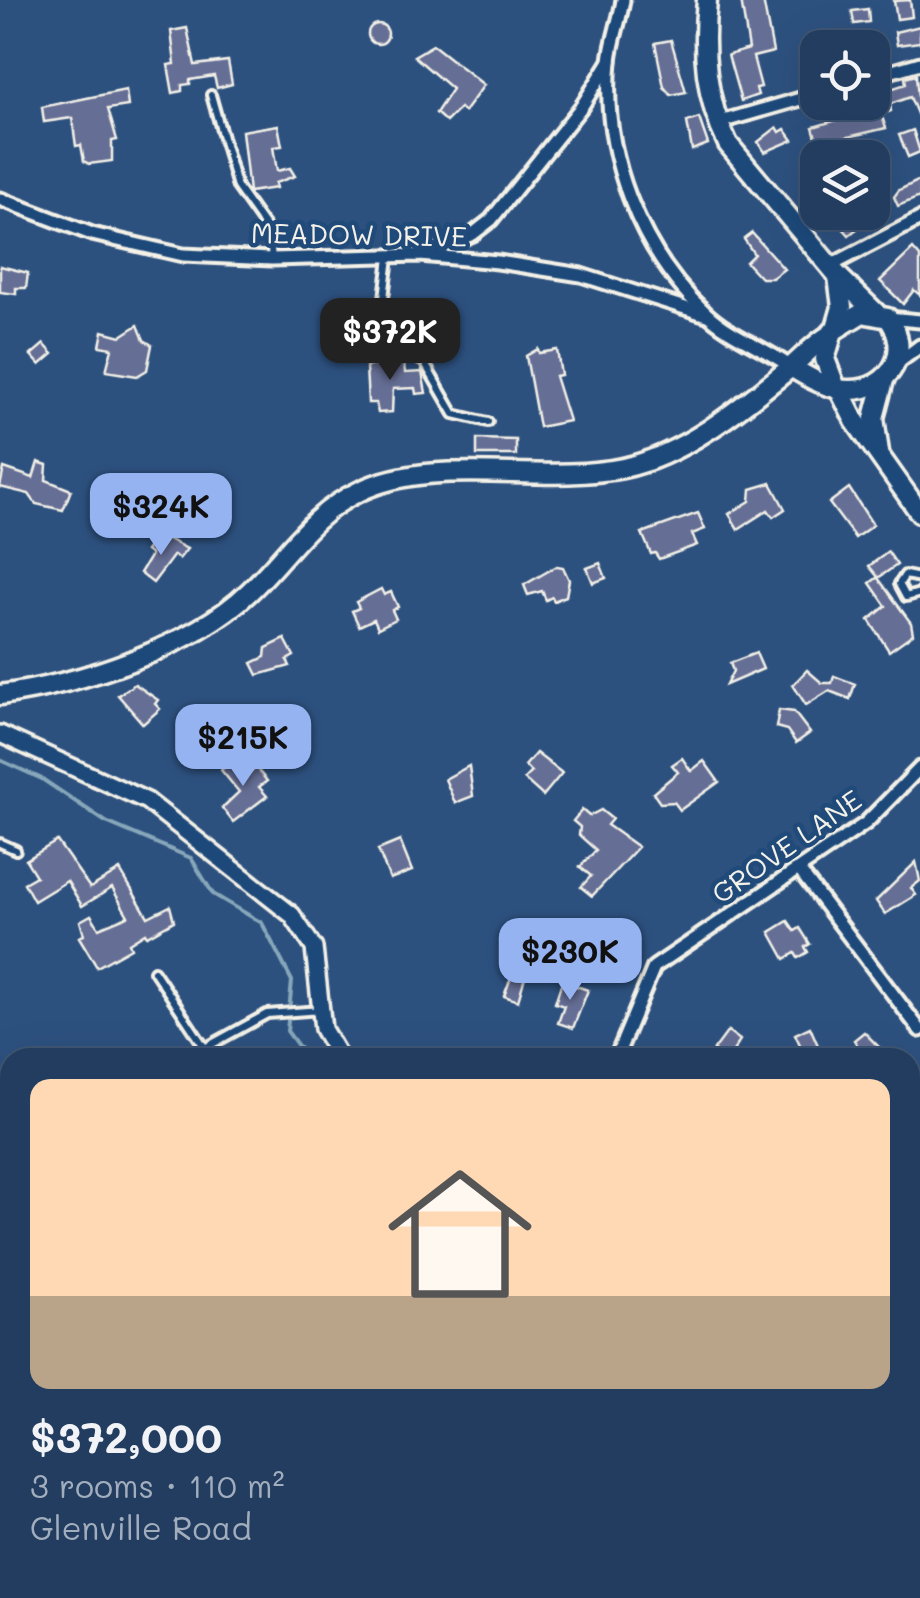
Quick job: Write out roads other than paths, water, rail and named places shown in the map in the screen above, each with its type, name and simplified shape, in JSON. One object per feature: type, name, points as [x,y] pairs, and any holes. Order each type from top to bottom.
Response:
[{"type":"main road","points":[[707,0],[704,60],[718,123],[745,168],[834,271],[882,315],[900,344],[874,418],[879,453]]},
{"type":"main road","points":[[834,271],[842,308],[824,358],[855,422],[920,513]]},
{"type":"main road","points":[[0,695],[74,680],[195,631],[250,591],[319,515],[364,488],[420,476],[573,475],[644,462],[683,445],[854,316],[882,315]]},
{"type":"main road","points":[[791,367],[838,388],[864,388],[890,372]]},
{"type":"street","points":[[623,0],[610,61],[616,148],[636,216],[707,315],[791,367]]},
{"type":"street","points":[[420,255],[473,234],[491,220],[582,106],[610,61]]},
{"type":"street","points":[[890,72],[920,63]]},
{"type":"street","points":[[718,123],[800,99]]},
{"type":"street","name":"MEADOW DRIVE","points":[[0,188],[6,200],[92,234],[183,255],[272,259],[420,255],[581,276],[707,315]]},
{"type":"street","points":[[834,271],[920,219]]},
{"type":"street","points":[[882,315],[920,321]]},
{"type":"street","points":[[890,372],[920,346]]},
{"type":"street","points":[[0,734],[147,801],[292,915],[314,948],[323,1029],[334,1048]]},
{"type":"street","name":"GROVE LANE","points":[[620,1048],[654,966],[800,871],[866,822],[920,768]]},
{"type":"street","points":[[800,871],[920,1030]]},
{"type":"lane","points":[[211,95],[237,187],[269,232],[272,259]]},
{"type":"lane","points":[[389,255],[380,331],[384,342],[424,362],[454,414],[488,422]]},
{"type":"lane","points":[[919,595],[906,597],[899,584],[906,575],[920,578]]},
{"type":"lane","points":[[0,843],[16,850]]},
{"type":"lane","points":[[154,971],[203,1048],[224,1042],[262,1016],[320,1010]]},
{"type":"waterway","points":[[0,760],[42,779],[106,822],[191,858],[213,894],[262,923],[292,981],[287,1031],[300,1048]]}]
